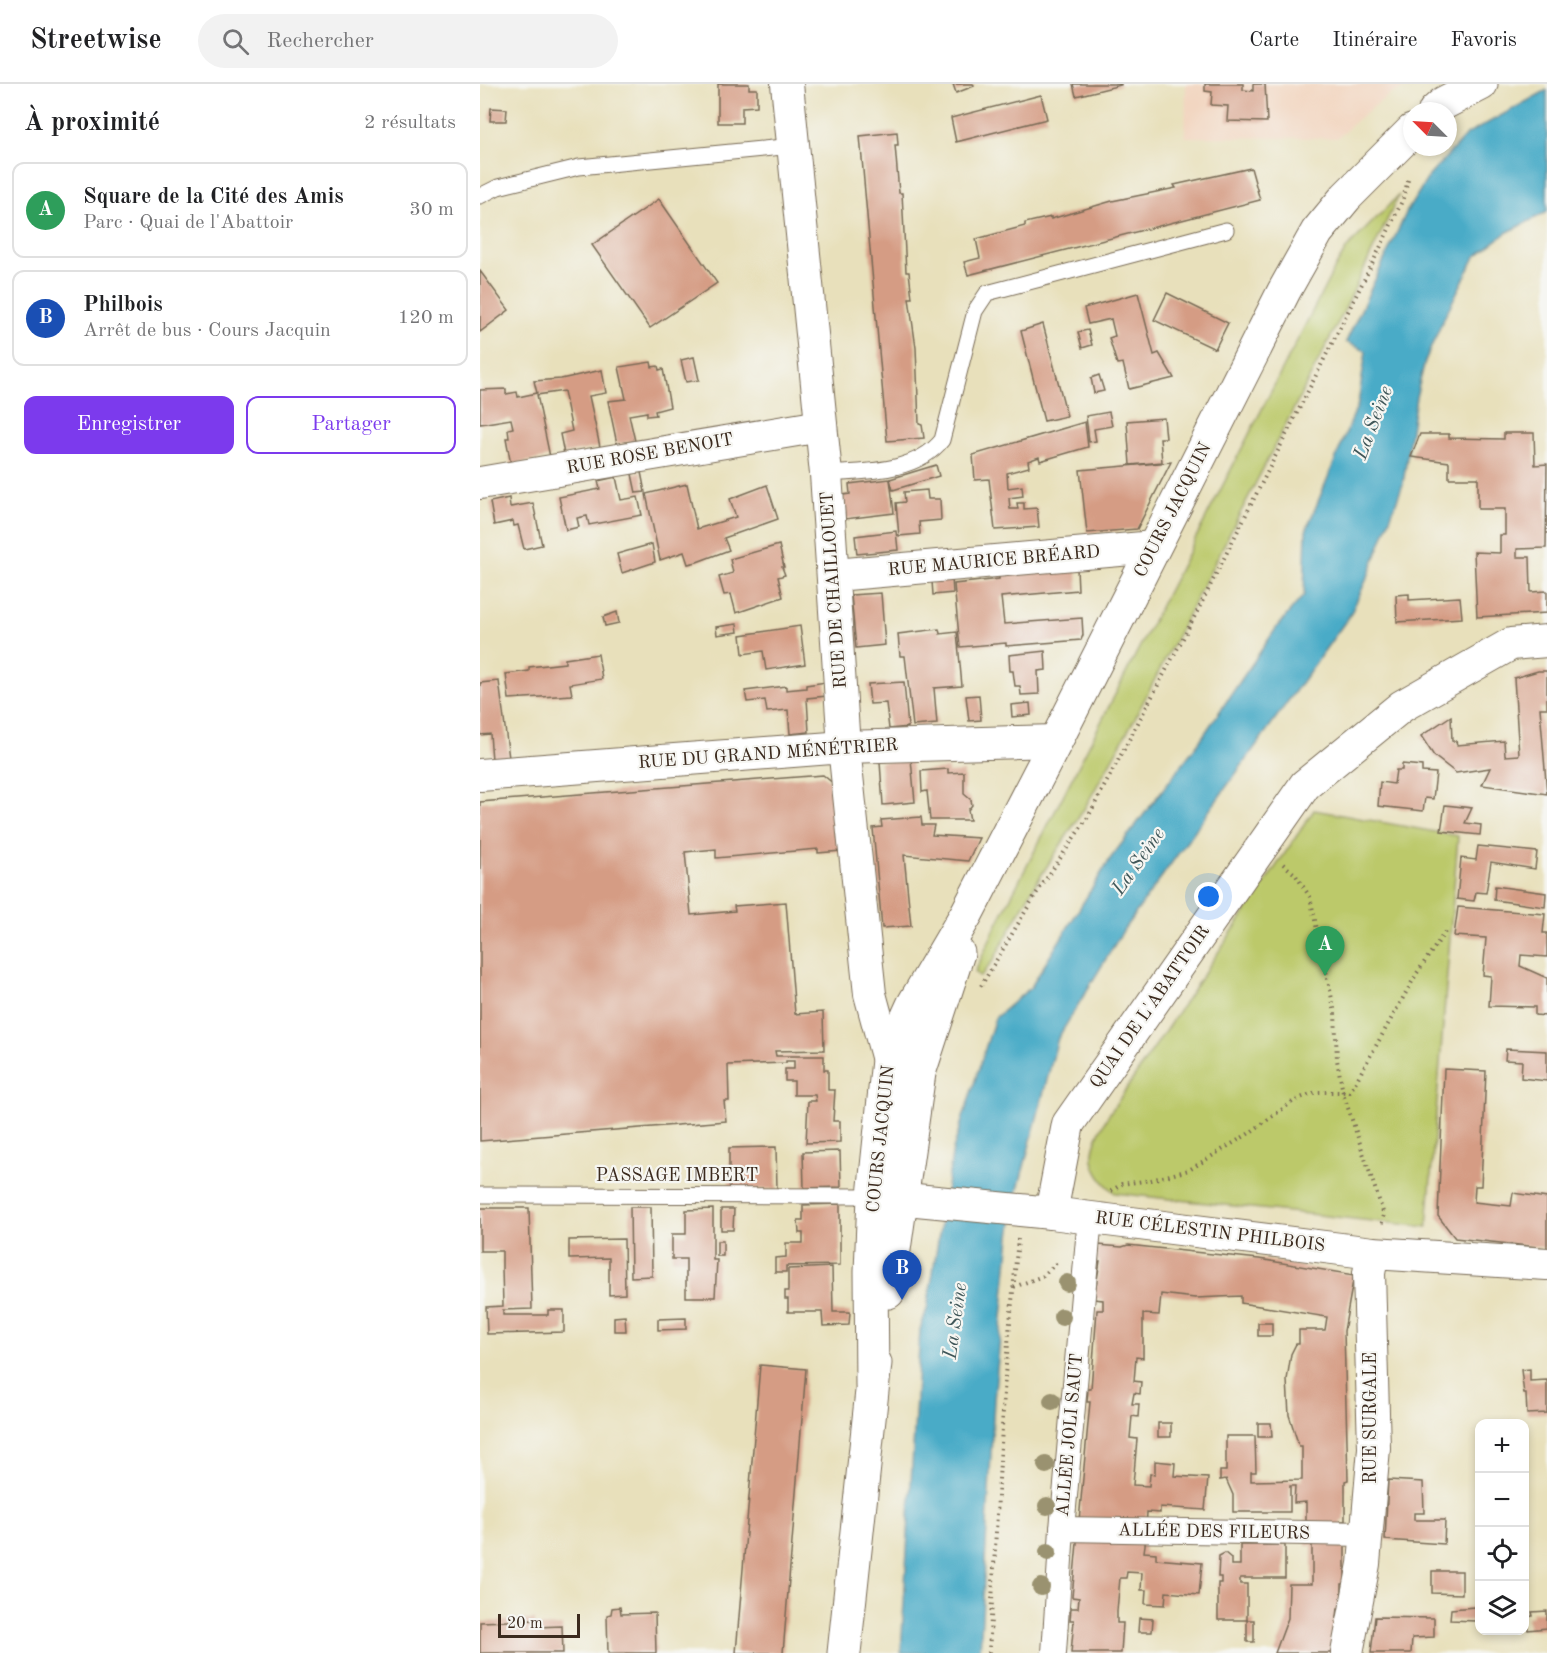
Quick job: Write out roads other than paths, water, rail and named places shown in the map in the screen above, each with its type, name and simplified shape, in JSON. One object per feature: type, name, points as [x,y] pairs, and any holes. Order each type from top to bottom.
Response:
[{"type":"main road","points":[[1446,102],[1481,84]]},
{"type":"main road","name":"COURS JACQUIN","points":[[899,1198],[888,1060],[913,1005],[967,913],[1284,291],[1317,232],[1346,196],[1403,140]]},
{"type":"main road","name":"COURS JACQUIN","points":[[844,1653],[872,1385],[871,1272],[899,1198],[919,1073],[955,970],[967,913]]},
{"type":"street","name":"RUE DE CHAILLOUET","points":[[787,84],[835,575],[844,747],[870,994],[888,1060]]},
{"type":"street","name":"RUE ROSE BENOIT","points":[[480,483],[820,426]]},
{"type":"street","name":"RUE MAURICE BRÉARD","points":[[835,575],[1154,547]]},
{"type":"street","name":"QUAI DE L'ABATTOIR","points":[[1043,1212],[1068,1124],[1305,785],[1402,706],[1510,644],[1547,641]]},
{"type":"street","name":"RUE DU GRAND MÉNÉTRIER","points":[[480,775],[844,747],[1056,741]]},
{"type":"street","points":[[888,1060],[919,1073]]},
{"type":"street","name":"RUE CÉLESTIN PHILBOIS","points":[[899,1198],[1096,1218],[1373,1253],[1547,1264]]},
{"type":"street","name":"ALLÉE JOLI SAUT","points":[[1054,1653],[1062,1529],[1096,1218]]},
{"type":"street","name":"RUE SURGALE","points":[[1347,1653],[1364,1564],[1374,1448],[1369,1273],[1373,1253]]},
{"type":"street","name":"ALLÉE DES FILEURS","points":[[1062,1529],[1367,1534]]},
{"type":"lane","points":[[480,196],[498,187],[579,167],[793,147]]},
{"type":"lane","points":[[826,474],[891,468],[931,453],[942,440],[975,310],[987,293],[1226,230]]},
{"type":"lane","name":"PASSAGE IMBERT","points":[[480,1195],[899,1198]]},
{"type":"water","name":"La Seine","points":[[1547,90],[1547,212],[1506,233],[1475,257],[1425,361],[1416,397],[1403,484],[1369,574],[1350,615],[1124,929],[1058,1038],[1017,1193],[1010,1236],[994,1400],[980,1653],[901,1653],[920,1330],[927,1309],[953,1149],[995,1018],[1031,987],[1110,859],[1199,742],[1277,627],[1304,595],[1306,531],[1358,404],[1366,351],[1346,342],[1407,211],[1429,176],[1447,156],[1457,156],[1457,145],[1466,135]]},
{"type":"place","name":"Square de la Cité des Amis","points":[[1325,976]]},
{"type":"place","name":"Philbois","points":[[902,1300]]}]
